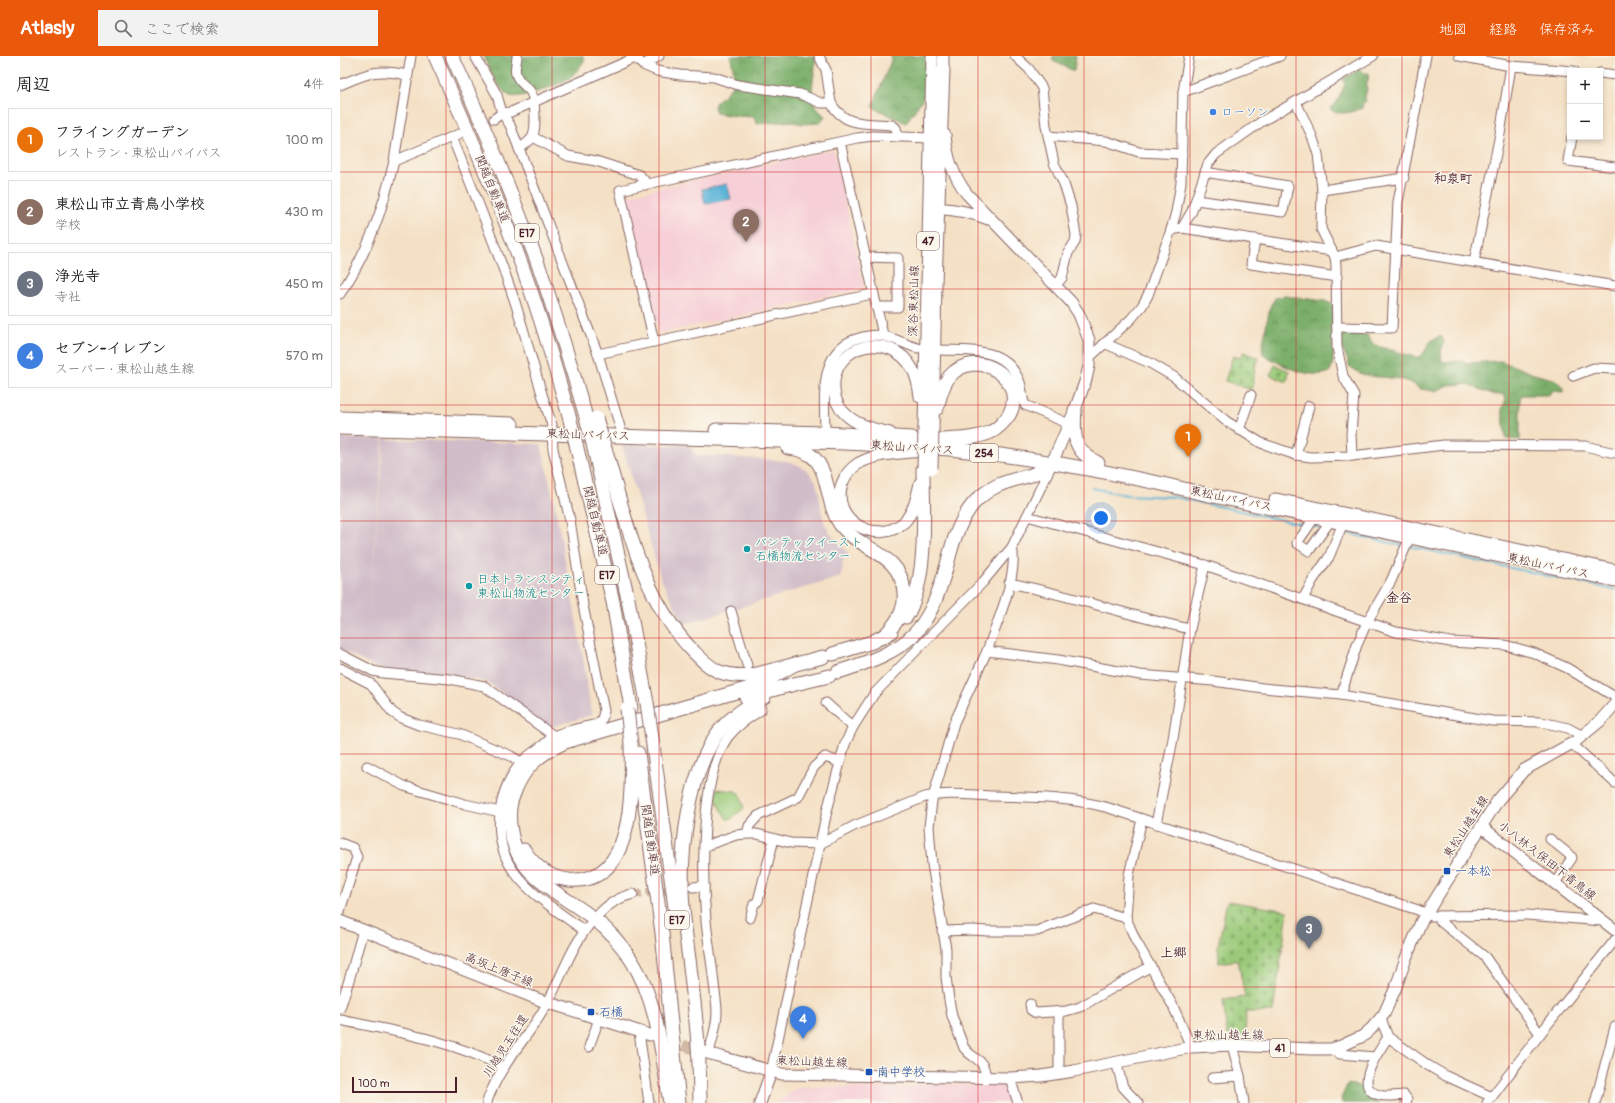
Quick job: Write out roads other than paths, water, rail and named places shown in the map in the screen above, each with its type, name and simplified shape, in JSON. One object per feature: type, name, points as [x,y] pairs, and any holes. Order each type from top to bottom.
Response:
[{"type":"highway","name":"関越自動車道","points":[[434,56],[488,176],[532,293],[569,416],[600,543],[614,610],[662,933],[679,1103]]},
{"type":"highway","name":"関越自動車道","points":[[452,56],[504,173],[542,276],[591,417],[598,445],[647,703],[678,924],[696,1103]]},
{"type":"highway","points":[[598,445],[651,589],[661,610],[673,628],[686,643],[710,666],[719,672],[730,675],[753,675],[859,647],[883,637],[896,628],[911,609],[916,596],[922,555],[927,468],[943,70]]},
{"type":"highway","points":[[928,427],[944,386],[950,377],[958,370],[977,364],[995,369],[1003,374],[1009,382],[1013,401],[1011,411],[1000,426],[983,435],[944,445]]},
{"type":"highway","points":[[1075,410],[1074,428],[1077,444],[1084,454],[1098,463]]},
{"type":"highway","name":"東松山バイパス","points":[[340,418],[742,440],[944,445]]},
{"type":"highway","name":"東松山バイパス","points":[[340,428],[552,429],[620,427],[825,433],[904,437],[944,445],[1098,463],[1615,571]]},
{"type":"highway","points":[[742,440],[758,446],[796,449],[806,452],[814,458],[825,474],[832,506],[841,524],[848,532],[894,565],[900,574],[904,585],[904,605],[897,622],[883,637]]},
{"type":"highway","points":[[634,744],[629,814],[620,848],[613,859],[597,874],[587,878],[574,880],[552,876],[541,870],[531,861],[525,850],[517,827],[517,813],[519,801],[531,777],[551,758],[564,751],[601,738],[833,674],[890,653],[904,644],[924,623],[937,595],[958,530],[973,504],[983,494],[996,486],[1029,476],[1054,459]]},
{"type":"highway","name":"東松山バイパス","points":[[1054,459],[1337,522],[1615,580]]},
{"type":"highway","points":[[876,659],[894,646],[904,635],[920,609],[924,594],[929,559],[927,468]]},
{"type":"highway","points":[[670,1103],[659,1037],[649,1000],[640,976],[625,951],[605,928],[581,910],[548,889],[528,870],[516,849],[511,836],[509,817],[512,799],[522,775],[530,765],[541,755],[565,742],[746,689],[760,684],[794,664]]},
{"type":"highway","points":[[700,1103],[698,1040],[682,887],[685,836],[690,803],[704,757],[712,741],[722,728],[747,707],[778,690],[798,683]]},
{"type":"main road","name":"深谷東松山線","points":[[928,427],[932,56]]},
{"type":"main road","points":[[943,56],[947,154],[957,181],[967,194],[1071,302],[1079,314],[1089,340],[1089,358],[1086,379],[1075,410],[1054,459]]},
{"type":"main road","points":[[937,208],[959,210],[976,214],[994,222]]},
{"type":"main road","points":[[904,437],[854,421],[845,414],[838,405],[834,394],[833,383],[836,372],[841,361],[858,348],[880,346],[890,348],[900,354],[907,361],[913,370],[917,381],[928,427]]},
{"type":"main road","points":[[927,468],[915,504],[910,514],[904,522],[895,529],[885,532],[874,532],[863,529],[854,524],[842,507],[841,488],[844,478],[850,470],[858,464],[868,459],[894,453],[944,445]]},
{"type":"main road","name":"東松山越生線","points":[[760,1103],[771,1072],[789,1075],[1010,1078],[1059,1074],[1191,1047],[1232,1045],[1331,1049],[1363,1036],[1381,1019],[1390,1003],[1417,930],[1501,796],[1524,770],[1572,744],[1600,721],[1615,704]]},
{"type":"main road","name":"小八林久保田下青鳥線","points":[[1482,827],[1615,930]]},
{"type":"main road","name":"高坂上唐子線","points":[[340,921],[548,1003],[650,1035]]},
{"type":"main road","points":[[704,1052],[771,1072]]},
{"type":"street","points":[[340,294],[356,268],[372,236],[387,192],[394,161],[411,56]]},
{"type":"street","points":[[475,56],[497,95],[502,113],[508,120],[519,148],[598,354],[620,427]]},
{"type":"street","points":[[517,56],[515,69],[516,75],[530,91],[534,102],[533,137],[519,148]]},
{"type":"street","points":[[494,119],[502,113],[511,112],[639,60],[659,56]]},
{"type":"street","points":[[819,56],[826,70],[831,103],[836,112],[847,120],[892,125],[896,128],[898,137]]},
{"type":"street","points":[[1015,56],[1029,69],[1042,88],[1048,136],[1054,163],[1064,184],[1071,206],[1076,236],[1075,242],[1066,260],[1062,278],[1056,285]]},
{"type":"street","points":[[1089,358],[1131,319],[1142,306],[1148,295],[1172,230],[1179,199],[1182,154],[1183,92],[1189,56]]},
{"type":"street","points":[[1182,228],[1192,211],[1208,164],[1221,150],[1245,132],[1373,56]]},
{"type":"street","points":[[1337,327],[1392,328],[1398,202],[1404,178],[1426,56]]},
{"type":"street","points":[[1459,56],[1511,66],[1567,70]]},
{"type":"street","points":[[1183,92],[1276,57]]},
{"type":"street","points":[[639,60],[657,71],[680,76],[714,77],[738,85],[800,94],[822,103],[831,103]]},
{"type":"street","points":[[1474,262],[1500,134],[1511,66]]},
{"type":"street","points":[[340,85],[375,72],[392,72],[407,76]]},
{"type":"street","points":[[1603,73],[1615,75]]},
{"type":"street","points":[[1296,102],[1315,145],[1322,190],[1320,223],[1321,229],[1333,254],[1337,277],[1337,347],[1342,370],[1354,395],[1351,434],[1352,456]]},
{"type":"street","points":[[367,766],[404,786],[465,804],[500,812],[504,792],[521,762],[554,736],[598,724],[602,720],[604,711],[583,604],[570,520],[553,449],[552,429],[515,303],[455,135],[394,161]]},
{"type":"street","points":[[654,342],[620,190],[873,136],[932,138]]},
{"type":"street","points":[[1048,136],[1112,142],[1139,152],[1182,154]]},
{"type":"street","points":[[533,137],[568,156],[596,161],[639,175],[644,180],[645,185]]},
{"type":"street","points":[[1572,140],[1568,161],[1615,167]]},
{"type":"street","points":[[840,142],[872,294],[883,336]]},
{"type":"street","points":[[1196,200],[1283,212],[1288,186],[1205,172]]},
{"type":"street","points":[[1322,190],[1404,178]]},
{"type":"street","points":[[1172,230],[1182,228],[1254,239],[1333,254],[1372,246],[1615,286]]},
{"type":"street","points":[[1254,239],[1251,264],[1337,277]]},
{"type":"street","points":[[864,257],[898,258],[898,307],[876,307]]},
{"type":"street","points":[[598,354],[872,294]]},
{"type":"street","points":[[825,433],[825,378],[832,358],[845,343],[865,336],[883,336],[918,348]]},
{"type":"street","points":[[1104,343],[1150,363],[1174,377],[1226,421],[1261,443],[1296,455],[1311,457],[1352,456],[1444,446],[1585,446],[1615,453]]},
{"type":"street","points":[[939,350],[981,351],[999,356],[1012,368],[1018,377],[1026,405],[1069,424]]},
{"type":"street","points":[[1573,376],[1594,368],[1615,369]]},
{"type":"street","points":[[1239,430],[1251,395]]},
{"type":"street","points":[[1296,455],[1308,406]]},
{"type":"street","points":[[771,1072],[839,762],[853,726],[881,686],[969,596],[1012,547],[1054,459]]},
{"type":"street","points":[[1027,516],[1206,565],[1396,632],[1450,642],[1505,645],[1528,651],[1567,668],[1615,698]]},
{"type":"street","points":[[1315,517],[1297,543],[1309,551],[1337,522]]},
{"type":"street","points":[[1303,599],[1313,580],[1329,557],[1337,522]]},
{"type":"street","points":[[1341,695],[1357,645],[1367,622],[1391,581],[1410,537]]},
{"type":"street","points":[[986,1077],[983,1064],[964,1048],[952,1016],[946,977],[946,949],[942,931],[929,837],[929,827],[934,795],[954,723],[987,651],[1002,611],[1014,559],[1012,547]]},
{"type":"street","points":[[1156,824],[1173,739],[1190,629],[1206,565]]},
{"type":"street","points":[[1009,583],[1043,590],[1140,618],[1190,629]]},
{"type":"street","points":[[731,611],[747,665]]},
{"type":"street","points":[[987,651],[1058,660],[1140,674],[1341,695],[1480,719],[1540,722],[1568,728],[1583,736]]},
{"type":"street","points":[[340,654],[373,671],[450,679],[484,686],[554,736]]},
{"type":"street","points":[[340,668],[371,684],[392,712],[401,718],[419,726],[459,734],[511,756],[521,762]]},
{"type":"street","points":[[826,703],[853,726]]},
{"type":"street","points":[[704,1052],[715,1027],[717,1011],[706,921],[704,886],[706,818],[716,760],[724,743],[736,727],[761,710],[760,706]]},
{"type":"street","points":[[1572,744],[1615,783]]},
{"type":"street","points":[[747,834],[749,826],[758,816],[798,797],[814,767],[825,758],[839,762]]},
{"type":"street","points":[[705,846],[736,835],[747,834],[757,834],[791,843],[820,844],[854,826],[925,797],[934,795],[979,795],[1069,799],[1093,804],[1142,819],[1311,874],[1426,914],[1438,916],[1527,915],[1603,921]]},
{"type":"street","name":"川越児玉往還","points":[[487,1103],[503,1067],[548,1003],[565,965],[587,928],[531,892],[514,872],[506,859],[501,841],[500,812]]},
{"type":"street","points":[[1142,819],[1129,875],[1126,918],[1129,927],[1173,1006],[1191,1047]]},
{"type":"street","points":[[750,918],[754,904],[758,900],[774,839]]},
{"type":"street","points":[[1550,839],[1572,856],[1555,883]]},
{"type":"street","points":[[340,843],[353,848],[356,857],[340,911]]},
{"type":"street","points":[[693,887],[704,886]]},
{"type":"street","points":[[598,915],[605,907],[615,900],[633,894]]},
{"type":"street","points":[[942,931],[1037,931],[1094,909],[1126,918]]},
{"type":"street","points":[[1438,916],[1441,922],[1466,940],[1485,957],[1540,1034]]},
{"type":"street","points":[[340,1008],[363,930]]},
{"type":"street","points":[[1381,1019],[1388,1037],[1429,1066],[1490,1100],[1540,1034],[1615,940]]},
{"type":"street","points":[[1030,1004],[1032,1010],[1036,1013],[1066,1011],[1090,1002],[1151,966]]},
{"type":"street","points":[[1059,1012],[1059,1074]]},
{"type":"street","points":[[589,1047],[599,1019]]},
{"type":"street","points":[[340,1020],[437,1040],[472,1053],[503,1067]]},
{"type":"street","points":[[1595,1103],[1615,1027]]},
{"type":"street","points":[[639,1032],[649,1103]]},
{"type":"street","points":[[1388,1037],[1375,1057],[1367,1078],[1367,1083],[1369,1088],[1378,1095],[1404,1095],[1407,1099],[1406,1103]]},
{"type":"street","points":[[1232,1045],[1240,1076],[1244,1103]]},
{"type":"street","points":[[1331,1049],[1340,1054],[1375,1057]]},
{"type":"street","points":[[1116,1062],[1123,1087],[1138,1103]]},
{"type":"street","points":[[1212,1078],[1240,1076]]},
{"type":"street","points":[[1010,1078],[1018,1103]]},
{"type":"water","points":[[727,184],[731,199],[705,204],[702,189]]},
{"type":"waterway","points":[[1092,488],[1127,495],[1175,497],[1306,525]]},
{"type":"waterway","points":[[1313,526],[1322,528]]},
{"type":"waterway","points":[[1342,532],[1404,546]]},
{"type":"waterway","points":[[1408,546],[1615,590]]},
{"type":"tunnel","points":[[633,894],[677,889]]},
{"type":"tunnel","points":[[667,1040],[700,1051]]},
{"type":"place","name":"ローソン","points":[[1213,112]]},
{"type":"place","name":"東松山市立青鳥小学校","points":[[746,242]]},
{"type":"place","name":"フライングガーデン","points":[[1188,457]]},
{"type":"place","name":"バンテックイースト 石橋物流センター","points":[[747,549]]},
{"type":"place","name":"日本トランスシティ 東松山物流センター","points":[[469,586]]},
{"type":"place","name":"一本松","points":[[1447,871]]},
{"type":"place","name":"浄光寺","points":[[1309,949]]},
{"type":"place","name":"石橋","points":[[591,1012]]},
{"type":"place","name":"セブン-イレブン","points":[[803,1039]]},
{"type":"place","name":"南中学校","points":[[869,1072]]},
{"type":"district","name":"和泉町","points":[[1453,179]]},
{"type":"district","name":"金谷","points":[[1399,598]]},
{"type":"district","name":"上郷","points":[[1173,953]]}]
